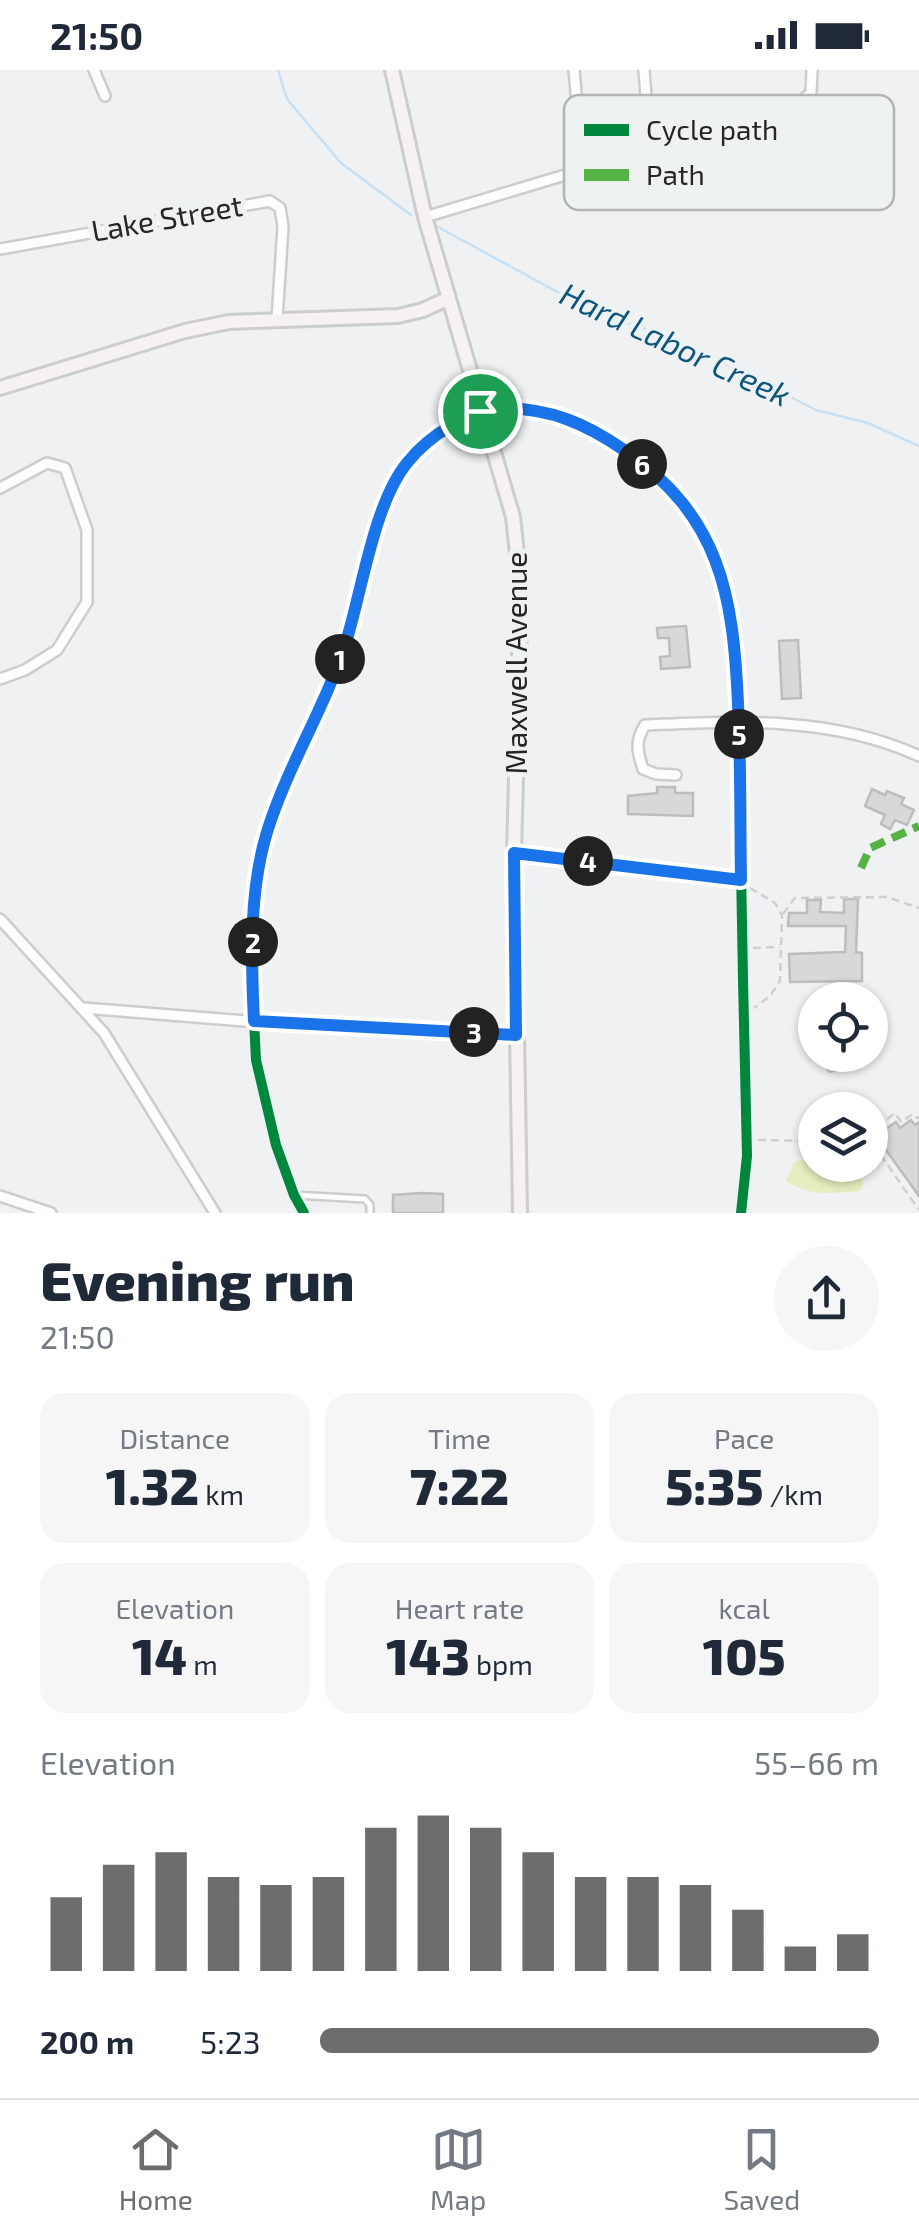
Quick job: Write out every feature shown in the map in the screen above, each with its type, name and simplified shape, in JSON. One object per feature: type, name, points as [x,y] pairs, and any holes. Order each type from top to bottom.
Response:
[{"type":"main road","name":"Maxwell Avenue","points":[[392,70],[447,299],[513,517],[521,568],[514,853],[520,1213]]},
{"type":"main road","points":[[0,388],[229,322],[398,316],[447,299]]},
{"type":"street","points":[[94,70],[105,96]]},
{"type":"street","points":[[574,70],[576,95]]},
{"type":"street","points":[[644,70],[646,95]]},
{"type":"street","points":[[808,95],[813,87],[812,70]]},
{"type":"street","points":[[425,217],[564,175]]},
{"type":"street","name":"Lake Street","points":[[0,249],[270,201],[280,208],[283,226],[277,320]]},
{"type":"street","points":[[304,1213],[294,1196],[266,1115],[256,1060],[252,946],[263,845],[339,663],[386,499],[399,473],[420,449],[480,411],[537,410],[574,420],[632,456],[678,498],[708,543],[727,593],[735,636],[739,723],[746,1139],[742,1213]]},
{"type":"street","points":[[0,488],[48,462],[66,468],[87,530],[87,602],[57,650],[0,680]]},
{"type":"street","points":[[676,775],[656,774],[644,768],[637,752],[638,736],[646,725],[739,723],[826,727],[861,734],[919,756]]},
{"type":"street","points":[[0,919],[83,1008],[126,1066],[215,1213]]},
{"type":"street","points":[[83,1008],[516,1035]]},
{"type":"street","points":[[0,1196],[52,1213]]},
{"type":"lane","points":[[294,1196],[364,1198],[370,1213]]},
{"type":"path","points":[[514,853],[741,882],[765,895],[782,915]]},
{"type":"path","points":[[744,1013],[760,1005],[780,981],[782,915],[795,898],[887,897],[919,908]]},
{"type":"path","points":[[742,948],[781,947]]},
{"type":"path","points":[[888,1118],[895,1113],[901,1122],[913,1114],[919,1117]]},
{"type":"path","points":[[746,1139],[798,1141]]},
{"type":"path","points":[[888,1168],[919,1210]]},
{"type":"green space","points":[[798,1161],[798,1182],[863,1182],[863,1186],[859,1191],[804,1190],[786,1181]]},
{"type":"building","points":[[686,626],[690,667],[661,669],[660,657],[670,656],[669,638],[658,638],[657,628]]},
{"type":"building","points":[[798,640],[801,698],[782,699],[779,641]]},
{"type":"building","points":[[657,787],[693,793],[693,816],[628,814],[628,796],[657,793]]},
{"type":"building","points":[[872,789],[904,798],[901,804],[914,810],[907,825],[895,820],[890,829],[881,824],[885,815],[865,806]]},
{"type":"building","points":[[844,899],[858,899],[856,952],[862,953],[862,981],[790,982],[789,954],[845,952],[846,926],[788,926],[789,913],[807,913],[807,900],[821,900],[820,912],[844,913]]},
{"type":"building","points":[[911,1120],[915,1125],[919,1122],[919,1196],[888,1153],[888,1128],[896,1122],[900,1128]]},
{"type":"building","points":[[443,1194],[443,1213],[393,1213],[393,1195]]},
{"type":"waterway","name":"Hard Labor Creek","points":[[278,70],[287,99],[341,163],[411,215]]},
{"type":"waterway","name":"Hard Labor Creek","points":[[438,227],[598,314],[677,339],[816,410],[868,423],[919,446]]},
{"type":"marked path","points":[[861,868],[870,848],[919,826]]},
{"type":"cycle path","points":[[304,1213],[276,1145],[256,1060],[252,980],[258,876],[268,828],[339,663],[392,486],[419,451],[453,425],[493,411],[514,409],[569,418],[630,452],[681,504],[717,565],[728,596],[737,649],[740,705],[747,1156],[741,1213]]},
{"type":"route","points":[[537,410],[565,416],[605,436],[656,475],[678,498],[708,543],[727,593],[735,636],[741,880],[514,853],[516,1035],[254,1021],[252,946],[263,845],[339,663],[386,499],[399,473],[420,449],[480,411],[537,410]]}]
